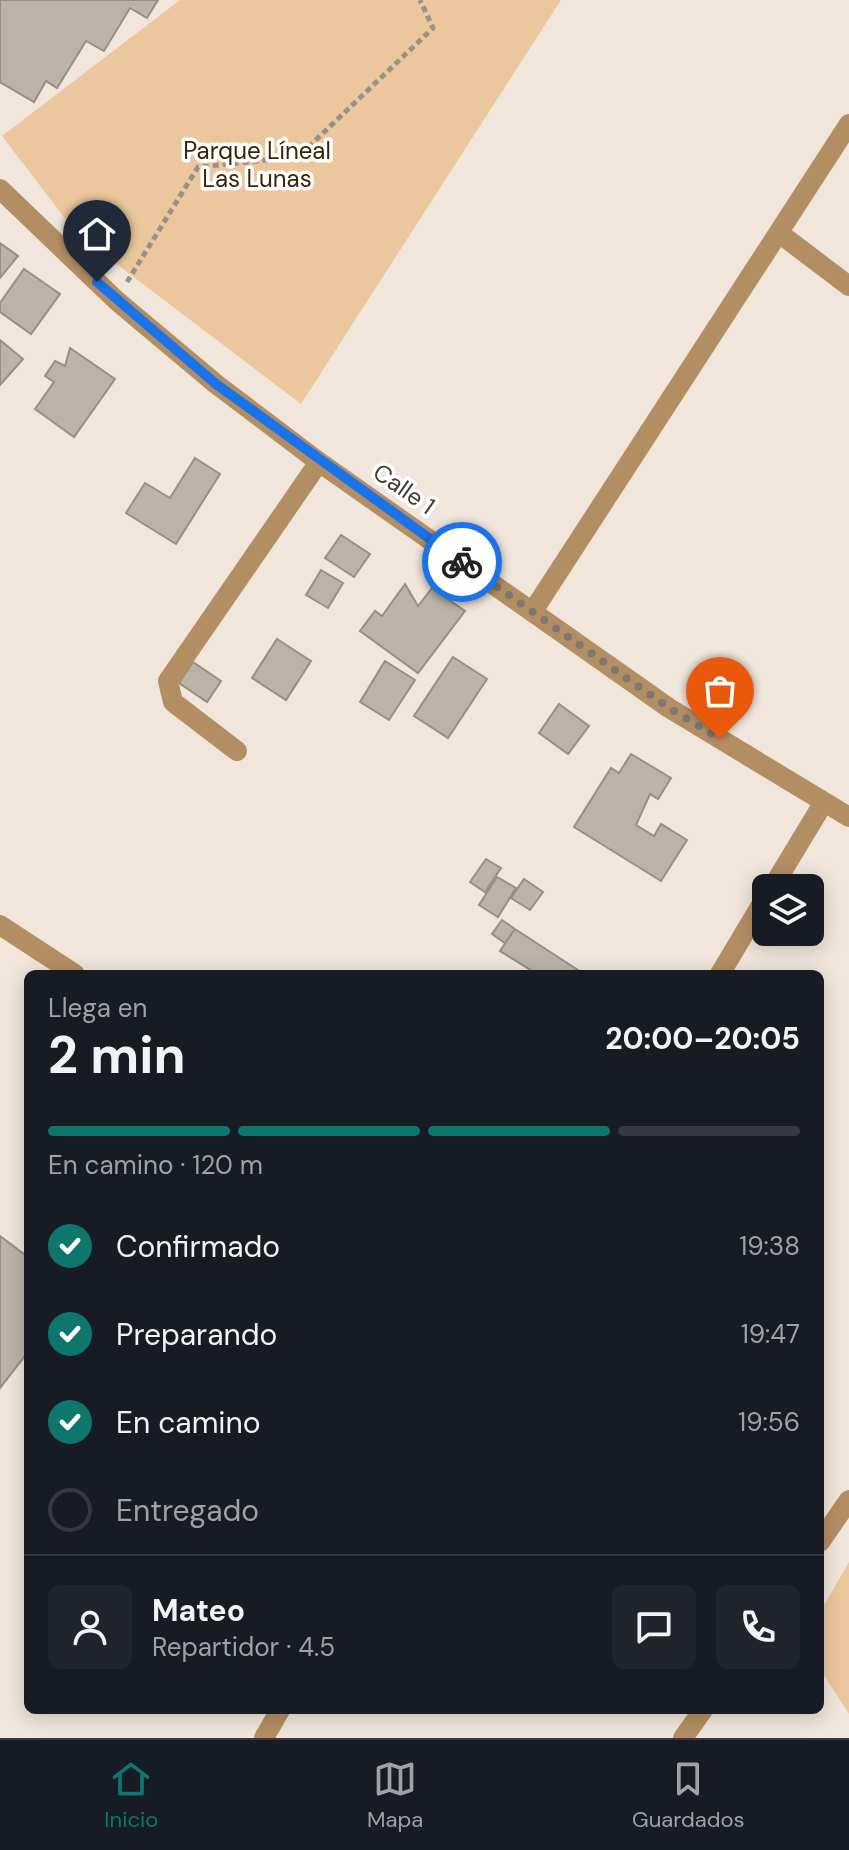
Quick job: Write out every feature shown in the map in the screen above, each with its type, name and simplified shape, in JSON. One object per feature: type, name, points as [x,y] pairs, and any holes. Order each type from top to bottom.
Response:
[{"type":"street","points":[[533,611],[849,124]]},
{"type":"street","name":"Calle 1","points":[[0,189],[117,301],[216,384],[319,462],[669,708],[849,817]]},
{"type":"street","points":[[779,233],[849,286]]},
{"type":"street","points":[[237,751],[173,702],[168,681],[319,462]]},
{"type":"street","points":[[780,874],[824,802]]},
{"type":"street","points":[[722,970],[752,920]]},
{"type":"street","points":[[0,925],[69,970]]},
{"type":"street","points":[[824,1536],[848,1503]]},
{"type":"street","points":[[264,1738],[278,1714]]},
{"type":"street","points":[[683,1738],[700,1714]]},
{"type":"path","points":[[117,301],[198,167],[298,157],[433,28],[420,0]]},
{"type":"green space","name":"Parque Líneal Las Lunas","points":[[180,0],[561,0],[301,404],[77,234],[2,136]]},
{"type":"green space","points":[[849,1562],[849,1714],[824,1675],[824,1605]]},
{"type":"building","points":[[0,0],[158,0],[147,18],[130,8],[104,51],[86,41],[57,88],[46,81],[34,102],[0,82]]},
{"type":"building","points":[[0,243],[18,256],[0,278]]},
{"type":"building","points":[[24,269],[60,294],[31,334],[0,312],[0,303]]},
{"type":"building","points":[[0,340],[23,359],[0,385]]},
{"type":"building","points":[[70,348],[115,379],[74,437],[35,409],[54,382],[45,376],[55,361],[65,366]]},
{"type":"building","points":[[195,458],[220,474],[176,544],[126,513],[145,483],[170,498]]},
{"type":"building","points":[[341,535],[370,554],[354,577],[325,558]]},
{"type":"building","points":[[321,570],[343,583],[328,608],[306,595]]},
{"type":"building","points":[[405,584],[418,606],[432,588],[465,611],[418,673],[360,631],[375,611],[382,616]]},
{"type":"building","points":[[277,639],[311,661],[286,700],[252,678]]},
{"type":"building","points":[[453,657],[487,679],[448,738],[414,716]]},
{"type":"building","points":[[385,661],[415,680],[389,720],[360,702]]},
{"type":"building","points":[[193,662],[221,681],[207,702],[179,683]]},
{"type":"building","points":[[559,704],[589,726],[568,754],[539,733]]},
{"type":"building","points":[[631,754],[671,778],[658,799],[650,794],[636,825],[654,836],[661,824],[687,840],[661,881],[574,827],[611,768],[619,773]]},
{"type":"building","points":[[486,859],[501,868],[485,892],[470,882]]},
{"type":"building","points":[[497,877],[516,888],[498,917],[479,905]]},
{"type":"building","points":[[524,879],[543,892],[530,910],[511,898]]},
{"type":"building","points":[[502,920],[515,929],[505,943],[492,934]]},
{"type":"building","points":[[515,929],[578,970],[531,970],[500,951]]},
{"type":"building","points":[[0,1236],[24,1254],[24,1357],[0,1388]]},
{"type":"way so far","points":[[462,562],[669,708],[720,739]]},
{"type":"route","points":[[97,282],[216,384],[319,462],[462,562]]}]
